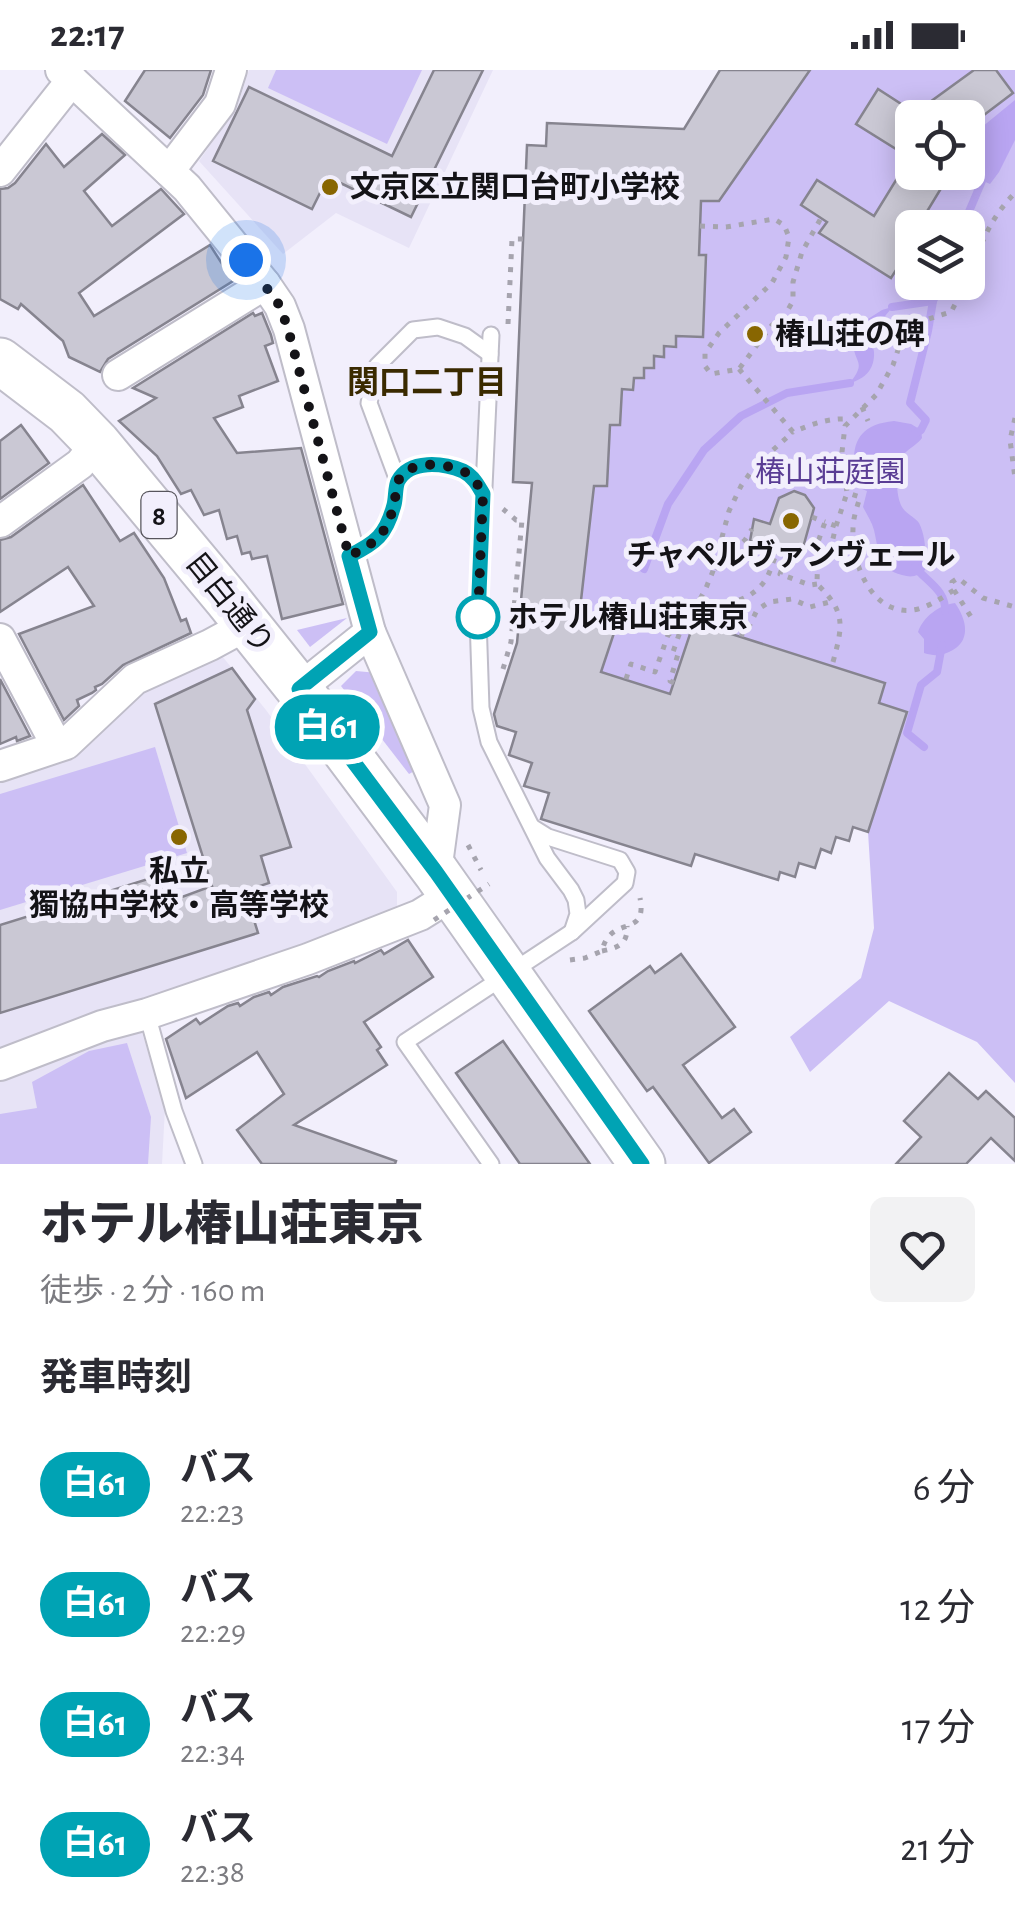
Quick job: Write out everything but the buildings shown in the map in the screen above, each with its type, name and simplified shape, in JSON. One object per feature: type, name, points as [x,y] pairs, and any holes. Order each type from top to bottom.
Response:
[{"type":"main road","name":"目白通り","points":[[0,361],[86,416],[247,625],[455,882],[508,974],[642,1164]]},
{"type":"street","points":[[169,171],[220,104],[231,70]]},
{"type":"street","points":[[0,171],[66,75],[188,188],[280,306],[370,632],[446,806],[455,882],[420,915],[308,959],[102,1026],[0,1065]]},
{"type":"street","points":[[118,375],[265,284]]},
{"type":"street","points":[[0,522],[80,464],[86,416]]},
{"type":"street","points":[[0,766],[66,744],[134,678],[247,625]]},
{"type":"street","points":[[299,689],[370,632]]},
{"type":"street","points":[[0,639],[12,687],[57,746]]},
{"type":"lane","points":[[349,556],[372,545],[384,530],[398,481],[368,403],[377,366],[413,330],[438,327],[465,336],[490,354]]},
{"type":"lane","points":[[499,333],[490,354],[478,618],[480,708],[489,742],[547,858],[576,900],[578,914],[572,932]]},
{"type":"lane","points":[[398,481],[412,467],[433,464],[464,472],[476,481],[483,494]]},
{"type":"lane","points":[[491,1164],[405,1042],[572,932],[615,894],[625,883],[627,872],[620,860],[548,837],[531,826]]},
{"type":"lane","points":[[148,1014],[174,1111],[194,1164]]},
{"type":"path","points":[[985,234],[999,209],[1015,192]]},
{"type":"path","points":[[821,218],[802,252],[792,300],[783,318],[787,341],[799,344],[820,339],[853,316],[904,332]]},
{"type":"path","points":[[700,226],[726,227],[774,219],[784,224],[789,238],[786,257],[772,283],[719,333],[705,354],[705,366],[711,374],[739,369],[772,326],[783,318]]},
{"type":"path","points":[[499,333],[512,238],[523,239]]},
{"type":"path","points":[[855,547],[830,552],[848,492],[842,452],[845,426],[876,395],[909,326],[952,312],[958,300]]},
{"type":"path","points":[[739,369],[791,429]]},
{"type":"path","points":[[862,407],[868,421]]},
{"type":"path","points":[[626,679],[630,664],[655,672],[668,635],[690,618],[713,571],[723,531],[741,486],[755,466],[791,429],[832,418],[850,419]]},
{"type":"path","points":[[1015,418],[1010,440],[1015,478]]},
{"type":"path","points":[[848,492],[860,497],[852,532],[861,573],[875,598],[887,606],[915,610],[952,591]]},
{"type":"path","points":[[500,504],[507,514],[522,520],[511,642],[502,672]]},
{"type":"path","points":[[812,517],[836,526]]},
{"type":"path","points":[[817,584],[818,542],[825,522]]},
{"type":"path","points":[[713,571],[752,528]]},
{"type":"path","points":[[700,598],[712,603],[747,598],[766,580],[777,550],[787,554],[780,574],[817,584],[834,601],[840,637],[833,662]]},
{"type":"path","points":[[973,620],[952,591],[952,582],[958,578],[983,598],[1015,607]]},
{"type":"path","points":[[690,618],[745,635],[757,610],[769,602],[792,599],[810,607],[834,601]]},
{"type":"path","points":[[696,608],[722,615]]},
{"type":"path","points":[[674,682],[670,682],[678,654],[672,652],[682,623]]},
{"type":"path","points":[[602,951],[620,947],[627,926]]},
{"type":"shaded area","name":"文京区立関口台町小学校","points":[[249,70],[493,70],[409,248],[336,213],[283,254],[199,161],[237,107]]},
{"type":"shaded area","points":[[1015,100],[1015,140],[990,184],[985,182],[985,125]]},
{"type":"shaded area","points":[[892,307],[873,335],[871,368],[850,383],[859,367],[854,328]]},
{"type":"shaded area","points":[[894,421],[921,430],[922,438],[901,459],[897,480],[902,507],[919,523],[924,540],[925,570],[912,576],[894,572],[884,564],[863,507],[867,491],[857,487],[855,474],[855,451],[862,434]]},
{"type":"shaded area","points":[[955,603],[964,623],[961,643],[942,654],[924,653],[920,627],[932,613]]},
{"type":"shaded area","name":"私立 獨協中学校・高等学校","points":[[222,656],[266,710],[397,892],[397,909],[291,952],[0,1056],[0,781],[74,759],[135,693]]},
{"type":"shaded area","points":[[140,1026],[165,1108],[162,1164],[0,1164],[0,1081],[92,1037]]},
{"type":"green space","points":[[276,70],[422,70],[387,144],[268,88]]},
{"type":"green space","name":"椿山荘庭園","points":[[810,70],[1015,70],[1015,1083],[977,1042],[889,1001],[810,1072],[790,1037],[861,978],[874,928],[868,832],[907,712],[879,703],[885,683],[694,622],[670,694],[601,672],[615,630],[579,618],[594,486],[607,486],[610,425],[622,389],[633,389],[634,378],[643,378],[644,368],[654,368],[654,356],[664,356],[664,346],[676,336],[703,337],[706,256],[699,255],[701,201],[719,201]]},
{"type":"green space","points":[[347,618],[310,647],[297,630]]},
{"type":"green space","points":[[356,671],[378,673],[420,768],[409,774],[341,686]]},
{"type":"green space","points":[[155,747],[187,853],[0,910],[0,794]]},
{"type":"green space","points":[[127,1043],[151,1117],[148,1164],[0,1164],[0,1114],[37,1108],[32,1082],[89,1051]]},
{"type":"waterway","points":[[970,210],[978,190]]},
{"type":"waterway","points":[[913,435],[926,420],[910,403],[934,300]]},
{"type":"waterway","points":[[892,307],[933,301]]},
{"type":"waterway","points":[[644,569],[668,504],[704,450],[741,416],[787,393],[850,383]]},
{"type":"waterway","points":[[915,567],[939,592],[945,611]]},
{"type":"waterway","points":[[924,747],[907,733],[921,685],[937,672],[942,645]]},
{"type":"bus line","name":"白61","points":[[478,618],[483,494],[476,481],[464,472],[433,464],[412,467],[398,481],[384,530],[372,545],[349,556],[370,632],[299,689],[436,872],[642,1164]]},
{"type":"place","name":"文京区立関口台町小学校","points":[[330,187]]},
{"type":"place","name":"椿山荘の碑","points":[[755,334]]},
{"type":"place","name":"チャペルヴァンヴェール","points":[[791,521]]},
{"type":"place","name":"ホテル椿山荘東京","points":[[478,617]]},
{"type":"place","name":"私立 獨協中学校・高等学校","points":[[179,837]]},
{"type":"district","name":"関口二丁目","points":[[427,382]]},
{"type":"route","points":[[246,260],[280,306],[349,556],[372,545],[384,530],[398,481],[412,467],[433,464],[464,472],[476,481],[483,494],[478,617]]}]
